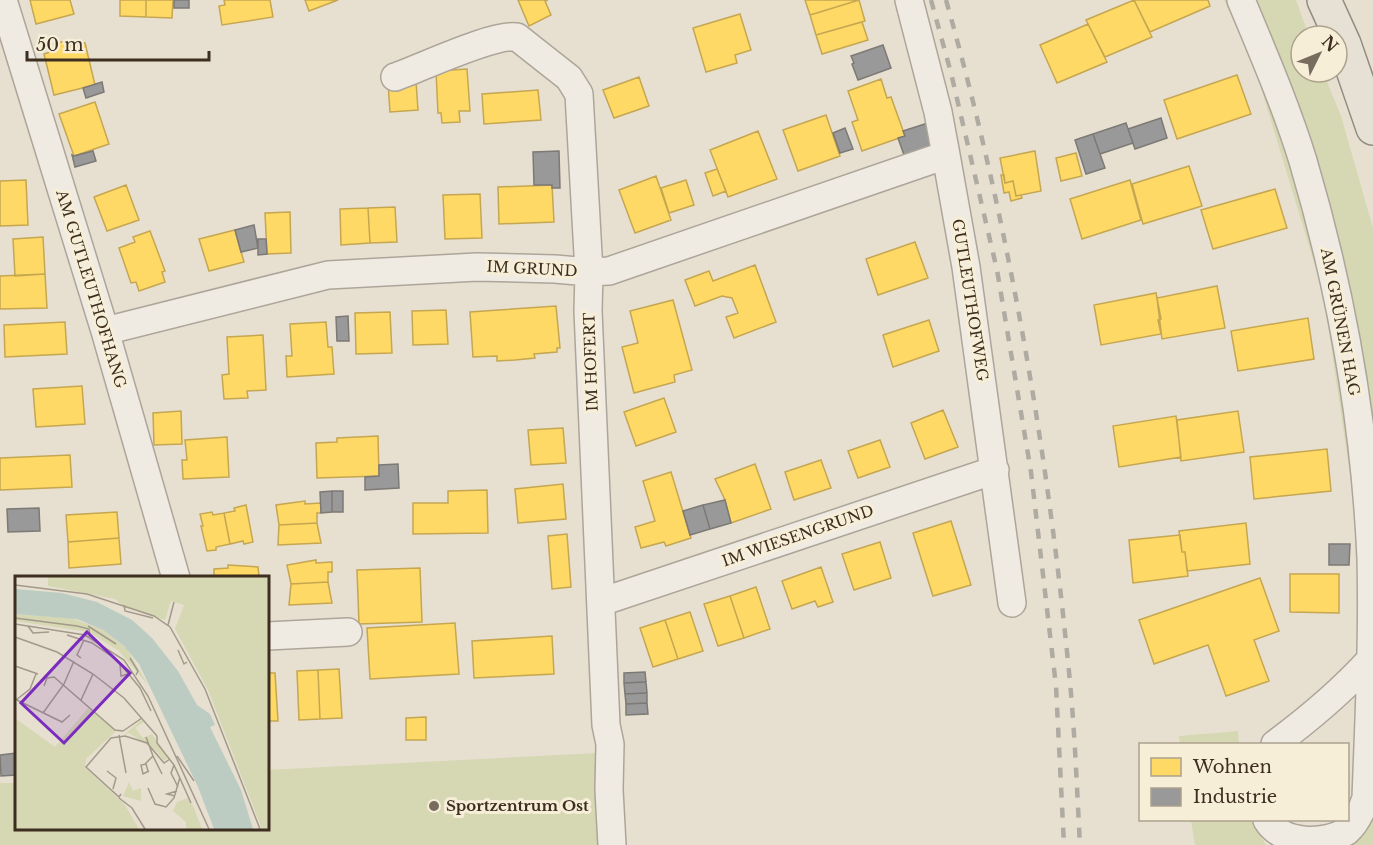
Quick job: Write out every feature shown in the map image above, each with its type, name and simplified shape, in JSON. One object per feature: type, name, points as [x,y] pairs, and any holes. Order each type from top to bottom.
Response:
[{"type":"main road","points":[[1324,0],[1344,44],[1373,128]]},
{"type":"street","name":"AM GUTLEUTHOFHANG","points":[[3,0],[105,331],[175,576]]},
{"type":"street","name":"GUTLEUTHOFWEG","points":[[909,0],[938,112],[966,267],[1012,603]]},
{"type":"street","name":"AM GRÜNEN HAG","points":[[1241,0],[1281,97],[1303,160],[1342,319],[1359,428],[1369,527],[1372,590],[1366,798],[1356,821],[1338,837],[1306,843],[1285,837],[1268,821]]},
{"type":"street","name":"IM HOFERT","points":[[395,78],[491,40],[510,36],[517,37],[570,78],[579,94],[589,272],[588,311],[606,725],[610,744],[609,790],[612,845]]},
{"type":"street","name":"IM GRUND","points":[[105,331],[328,275],[477,267],[609,271],[946,155]]},
{"type":"street","name":"IM WIESENGRUND","points":[[601,602],[995,470]]},
{"type":"street","points":[[268,636],[348,632]]},
{"type":"street","points":[[1276,743],[1310,719],[1371,659]]},
{"type":"green space","points":[[1224,0],[1296,0],[1305,24],[1289,24],[1289,84],[1328,84],[1341,116],[1373,228],[1373,845],[1351,845],[1363,636],[1352,488],[1323,292],[1254,65]]},
{"type":"green space","points":[[1238,731],[1239,743],[1180,743],[1179,736]]},
{"type":"green space","name":"Sportzentrum Ost","points":[[598,753],[602,845],[0,845],[0,783],[15,783],[15,830],[268,830],[268,770]]},
{"type":"green space","points":[[1191,821],[1253,821],[1266,845],[1195,845]]},
{"type":"building: Wohnen","points":[[30,0],[70,0],[74,14],[36,24]]},
{"type":"building: Wohnen","points":[[120,0],[146,0],[146,17],[120,16]]},
{"type":"building: Wohnen","points":[[146,0],[173,0],[172,18],[146,17]]},
{"type":"building: Wohnen","points":[[224,0],[270,0],[273,17],[222,25],[219,6],[225,5]]},
{"type":"building: Wohnen","points":[[305,0],[338,0],[309,11]]},
{"type":"building: Wohnen","points":[[518,0],[548,0],[545,1],[551,15],[529,26]]},
{"type":"building: Wohnen","points":[[805,0],[855,0],[856,1],[810,15]]},
{"type":"building: Wohnen","points":[[859,0],[865,21],[816,35],[810,15]]},
{"type":"building: Wohnen","points":[[1134,0],[1152,37],[1105,57],[1086,20]]},
{"type":"building: Wohnen","points":[[1134,0],[1208,0],[1210,6],[1150,32]]},
{"type":"building: Wohnen","points":[[740,14],[751,50],[735,55],[737,63],[706,72],[693,28]]},
{"type":"building: Wohnen","points":[[862,22],[868,40],[822,54],[816,35]]},
{"type":"building: Wohnen","points":[[1088,24],[1107,62],[1057,83],[1040,45]]},
{"type":"building: Wohnen","points":[[69,40],[70,46],[85,43],[95,85],[54,95],[44,54],[56,50],[54,44]]},
{"type":"building: Wohnen","points":[[467,69],[470,111],[459,111],[460,122],[442,123],[441,113],[438,113],[436,71]]},
{"type":"building: Wohnen","points":[[1237,75],[1251,114],[1177,139],[1164,100]]},
{"type":"building: Wohnen","points":[[639,77],[649,106],[614,118],[603,90]]},
{"type":"building: Wohnen","points":[[881,79],[887,98],[891,97],[905,136],[862,151],[852,122],[858,120],[848,91]]},
{"type":"building: Wohnen","points":[[416,81],[418,110],[390,112],[388,83]]},
{"type":"building: Wohnen","points":[[538,90],[541,120],[484,124],[482,94]]},
{"type":"building: Wohnen","points":[[95,102],[109,144],[74,156],[59,114]]},
{"type":"building: Wohnen","points":[[826,115],[840,156],[798,171],[783,130]]},
{"type":"building: Wohnen","points":[[758,131],[777,179],[728,197],[710,150]]},
{"type":"building: Wohnen","points":[[1035,151],[1041,191],[1016,196],[1013,181],[1005,183],[1000,158]]},
{"type":"building: Wohnen","points":[[1076,153],[1082,176],[1061,181],[1056,158]]},
{"type":"building: Wohnen","points":[[1189,166],[1202,206],[1143,224],[1132,184]]},
{"type":"building: Wohnen","points":[[717,169],[726,191],[713,196],[705,173]]},
{"type":"building: Wohnen","points":[[1001,175],[1004,175],[1005,183],[1013,181],[1016,196],[1021,195],[1022,198],[1011,201],[1009,192],[1004,193]]},
{"type":"building: Wohnen","points":[[656,176],[671,220],[635,233],[619,190]]},
{"type":"building: Wohnen","points":[[26,180],[28,225],[0,226],[0,181]]},
{"type":"building: Wohnen","points":[[686,180],[694,205],[669,213],[661,188]]},
{"type":"building: Wohnen","points":[[1130,180],[1141,220],[1082,239],[1070,199]]},
{"type":"building: Wohnen","points":[[126,185],[139,220],[107,231],[94,197]]},
{"type":"building: Wohnen","points":[[552,185],[554,222],[499,224],[498,187]]},
{"type":"building: Wohnen","points":[[1275,189],[1287,228],[1213,249],[1201,210]]},
{"type":"building: Wohnen","points":[[480,194],[482,238],[445,239],[443,195]]},
{"type":"building: Wohnen","points":[[395,207],[397,242],[370,243],[368,208]]},
{"type":"building: Wohnen","points":[[368,208],[370,243],[341,245],[340,209]]},
{"type":"building: Wohnen","points":[[290,212],[291,253],[267,254],[265,213]]},
{"type":"building: Wohnen","points":[[235,230],[244,262],[209,271],[199,239]]},
{"type":"building: Wohnen","points":[[150,231],[165,271],[162,272],[165,282],[139,291],[136,282],[131,283],[119,248],[135,242],[133,237]]},
{"type":"building: Wohnen","points":[[43,237],[45,274],[15,276],[13,239]]},
{"type":"building: Wohnen","points":[[915,242],[928,278],[878,295],[866,259]]},
{"type":"building: Wohnen","points":[[755,265],[776,322],[734,338],[726,317],[738,313],[732,298],[722,296],[695,306],[685,280],[709,271],[713,281]]},
{"type":"building: Wohnen","points":[[45,274],[47,308],[0,309],[0,276]]},
{"type":"building: Wohnen","points":[[1217,286],[1225,328],[1162,339],[1157,298]]},
{"type":"building: Wohnen","points":[[1156,293],[1161,319],[1158,320],[1161,334],[1101,345],[1094,305]]},
{"type":"building: Wohnen","points":[[673,300],[692,370],[674,375],[675,382],[634,393],[622,347],[638,343],[630,311]]},
{"type":"building: Wohnen","points":[[556,306],[560,348],[557,348],[557,352],[534,354],[535,358],[515,360],[497,361],[497,356],[473,357],[470,312]]},
{"type":"building: Wohnen","points":[[446,310],[448,344],[413,345],[412,311]]},
{"type":"building: Wohnen","points":[[390,312],[392,353],[356,354],[355,313]]},
{"type":"building: Wohnen","points":[[1308,318],[1314,359],[1238,371],[1231,331]]},
{"type":"building: Wohnen","points":[[929,320],[939,351],[893,367],[883,335]]},
{"type":"building: Wohnen","points":[[65,322],[67,354],[5,357],[4,325]]},
{"type":"building: Wohnen","points":[[326,322],[328,347],[332,347],[334,374],[287,377],[286,356],[292,356],[290,324]]},
{"type":"building: Wohnen","points":[[263,335],[266,390],[247,391],[248,398],[224,399],[222,375],[229,374],[227,337]]},
{"type":"building: Wohnen","points":[[82,386],[85,424],[36,427],[33,389]]},
{"type":"building: Wohnen","points":[[664,398],[676,432],[636,446],[624,412]]},
{"type":"building: Wohnen","points":[[943,410],[958,447],[925,459],[911,423]]},
{"type":"building: Wohnen","points":[[181,411],[182,444],[154,445],[153,413]]},
{"type":"building: Wohnen","points":[[1238,411],[1244,452],[1181,461],[1177,420]]},
{"type":"building: Wohnen","points":[[1176,416],[1181,457],[1119,467],[1113,426]]},
{"type":"building: Wohnen","points":[[563,428],[566,463],[531,465],[528,430]]},
{"type":"building: Wohnen","points":[[378,436],[379,476],[317,478],[316,443],[337,442],[337,438]]},
{"type":"building: Wohnen","points":[[227,437],[229,477],[183,479],[182,460],[187,460],[185,440]]},
{"type":"building: Wohnen","points":[[880,440],[890,467],[858,478],[848,451]]},
{"type":"building: Wohnen","points":[[1327,449],[1331,491],[1254,499],[1250,457]]},
{"type":"building: Wohnen","points":[[70,455],[72,487],[0,490],[0,458]]},
{"type":"building: Wohnen","points":[[821,460],[831,488],[794,500],[785,472]]},
{"type":"building: Wohnen","points":[[755,464],[771,509],[731,523],[725,500],[715,479]]},
{"type":"building: Wohnen","points":[[671,472],[691,538],[666,546],[664,542],[641,548],[635,527],[655,521],[643,481]]},
{"type":"building: Wohnen","points":[[563,484],[566,519],[518,523],[515,489]]},
{"type":"building: Wohnen","points":[[487,490],[488,533],[413,534],[413,503],[448,503],[448,491]]},
{"type":"building: Wohnen","points":[[305,501],[305,504],[321,503],[321,513],[317,513],[317,523],[279,525],[276,505]]},
{"type":"building: Wohnen","points":[[246,505],[253,542],[244,544],[243,541],[230,544],[224,513],[235,511],[234,508]]},
{"type":"building: Wohnen","points":[[117,512],[119,538],[68,542],[66,515]]},
{"type":"building: Wohnen","points":[[212,512],[213,515],[224,513],[230,544],[207,551],[200,514]]},
{"type":"building: Wohnen","points":[[951,521],[971,585],[933,596],[913,533]]},
{"type":"building: Wohnen","points":[[317,523],[321,543],[278,545],[279,525]]},
{"type":"building: Wohnen","points":[[1246,523],[1250,564],[1187,571],[1179,531]]},
{"type":"building: Wohnen","points":[[567,534],[571,587],[552,589],[548,536]]},
{"type":"building: Wohnen","points":[[1180,535],[1188,576],[1133,583],[1129,540]]},
{"type":"building: Wohnen","points":[[119,538],[121,564],[69,568],[68,542]]},
{"type":"building: Wohnen","points":[[880,542],[891,578],[854,590],[842,554]]},
{"type":"building: Wohnen","points":[[316,560],[316,563],[332,562],[332,572],[328,572],[328,582],[291,584],[287,565]]},
{"type":"building: Wohnen","points":[[228,565],[258,567],[259,576],[214,576],[214,569],[228,568]]},
{"type":"building: Wohnen","points":[[821,567],[833,602],[818,607],[815,601],[792,609],[782,581]]},
{"type":"building: Wohnen","points":[[420,568],[422,622],[359,624],[357,570]]},
{"type":"building: Wohnen","points":[[1290,574],[1339,574],[1339,613],[1290,612]]},
{"type":"building: Wohnen","points":[[1260,578],[1279,631],[1254,640],[1269,681],[1226,696],[1208,645],[1154,664],[1139,620]]},
{"type":"building: Wohnen","points":[[328,582],[332,603],[289,605],[291,584]]},
{"type":"building: Wohnen","points":[[756,587],[770,629],[744,638],[730,596]]},
{"type":"building: Wohnen","points":[[730,596],[744,638],[718,646],[704,604]]},
{"type":"building: Wohnen","points":[[690,612],[703,651],[678,659],[665,620]]},
{"type":"building: Wohnen","points":[[665,620],[678,659],[653,667],[640,628]]},
{"type":"building: Wohnen","points":[[455,623],[459,674],[370,679],[367,628]]},
{"type":"building: Wohnen","points":[[552,636],[554,674],[474,678],[472,641]]},
{"type":"building: Wohnen","points":[[339,669],[342,718],[320,719],[318,670]]},
{"type":"building: Wohnen","points":[[318,670],[320,719],[299,720],[297,671]]},
{"type":"building: Wohnen","points":[[268,673],[275,673],[278,721],[268,721]]},
{"type":"building: Wohnen","points":[[426,717],[426,740],[406,740],[406,718]]},
{"type":"building: Industrie","points":[[174,0],[189,0],[189,8],[174,8]]},
{"type":"building: Industrie","points":[[883,45],[891,68],[858,80],[851,56]]},
{"type":"building: Industrie","points":[[102,82],[104,92],[86,98],[83,88]]},
{"type":"building: Industrie","points":[[1161,118],[1167,138],[1135,149],[1128,129]]},
{"type":"building: Industrie","points":[[928,123],[935,144],[904,155],[898,138],[905,136],[903,131]]},
{"type":"building: Industrie","points":[[1126,123],[1133,143],[1100,154],[1093,134]]},
{"type":"building: Industrie","points":[[845,128],[853,149],[840,153],[833,133]]},
{"type":"building: Industrie","points":[[1093,134],[1105,168],[1086,174],[1075,140]]},
{"type":"building: Industrie","points":[[93,151],[96,161],[75,167],[72,155]]},
{"type":"building: Industrie","points":[[559,151],[560,188],[552,188],[552,185],[534,185],[533,152]]},
{"type":"building: Industrie","points":[[254,225],[258,248],[241,252],[235,230]]},
{"type":"building: Industrie","points":[[258,239],[266,239],[267,254],[258,255]]},
{"type":"building: Industrie","points":[[348,316],[349,341],[337,341],[336,317]]},
{"type":"building: Industrie","points":[[398,464],[399,488],[365,490],[365,477],[379,476],[379,465]]},
{"type":"building: Industrie","points":[[332,491],[343,491],[343,512],[332,512]]},
{"type":"building: Industrie","points":[[332,491],[332,512],[321,513],[320,492]]},
{"type":"building: Industrie","points":[[725,500],[731,523],[710,529],[703,505]]},
{"type":"building: Industrie","points":[[703,505],[710,529],[690,535],[683,511]]},
{"type":"building: Industrie","points":[[39,508],[40,531],[8,532],[7,509]]},
{"type":"building: Industrie","points":[[1329,544],[1350,544],[1349,565],[1329,565]]},
{"type":"building: Industrie","points":[[645,672],[646,682],[624,683],[624,673]]},
{"type":"building: Industrie","points":[[646,682],[647,693],[625,694],[624,683]]},
{"type":"building: Industrie","points":[[647,693],[647,703],[626,704],[625,694]]},
{"type":"building: Industrie","points":[[647,703],[648,714],[626,715],[626,704]]},
{"type":"building: Industrie","points":[[15,753],[15,775],[1,776],[0,755]]},
{"type":"railway","points":[[931,0],[951,73],[997,270],[1031,472],[1056,686],[1064,845]]},
{"type":"railway","points":[[946,0],[989,168],[1038,424],[1070,682],[1080,845]]},
{"type":"place","name":"Sportzentrum Ost","points":[[434,806]]}]
